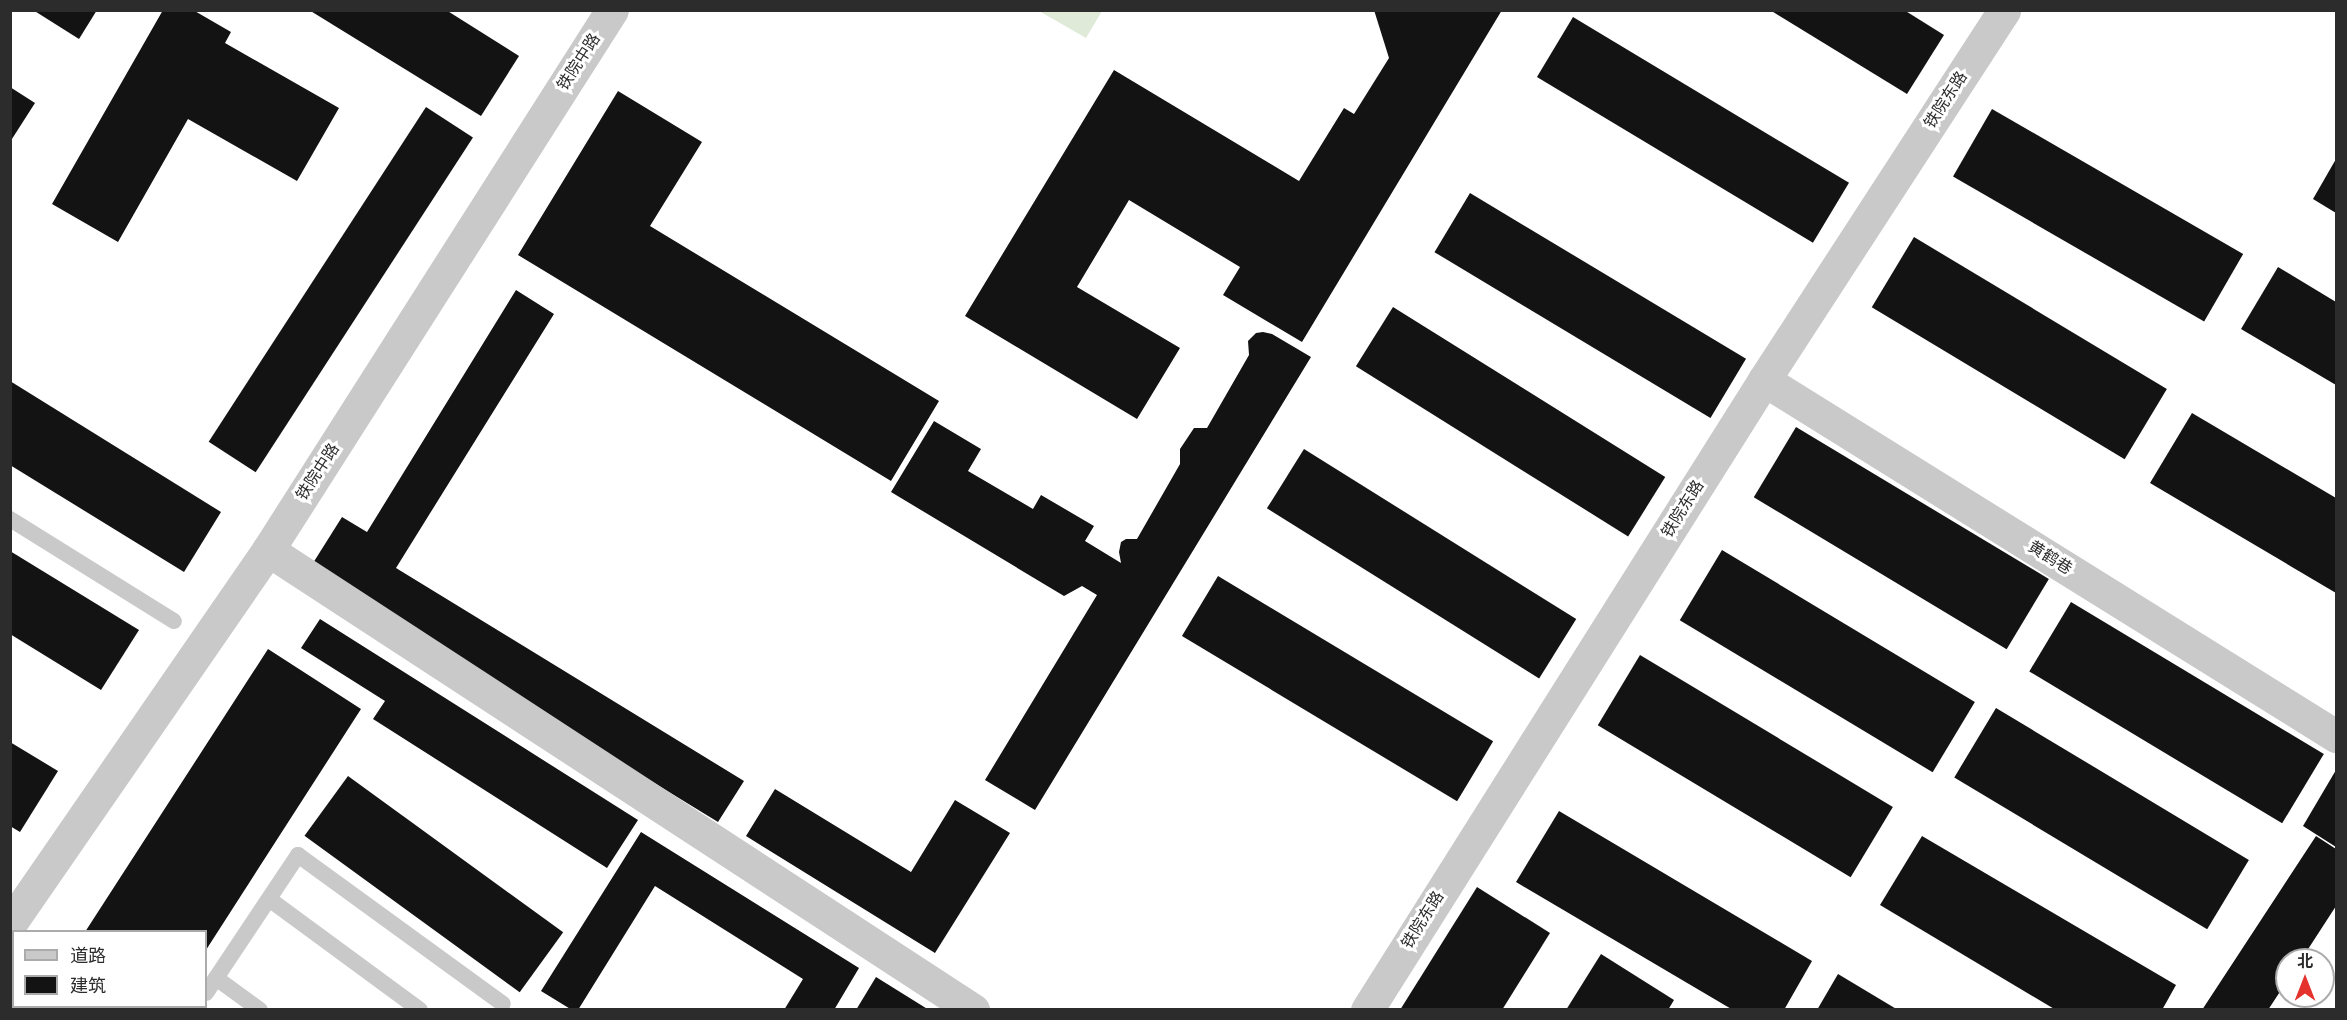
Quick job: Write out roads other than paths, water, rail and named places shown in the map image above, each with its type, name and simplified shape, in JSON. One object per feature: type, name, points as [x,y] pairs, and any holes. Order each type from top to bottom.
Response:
[{"type":"street","name":"铁院中路","points":[[10,924],[268,550],[612,10]]},
{"type":"street","name":"铁院东路","points":[[1367,1010],[1764,380],[2004,10]]},
{"type":"street","name":"黄鹤巷","points":[[1764,380],[2337,736]]},
{"type":"street","points":[[268,550],[972,1010]]},
{"type":"lane","points":[[10,519],[174,621]]},
{"type":"lane","points":[[207,992],[298,855],[503,1004]]},
{"type":"lane","points":[[269,899],[420,1010]]},
{"type":"lane","points":[[216,978],[260,1010]]}]
